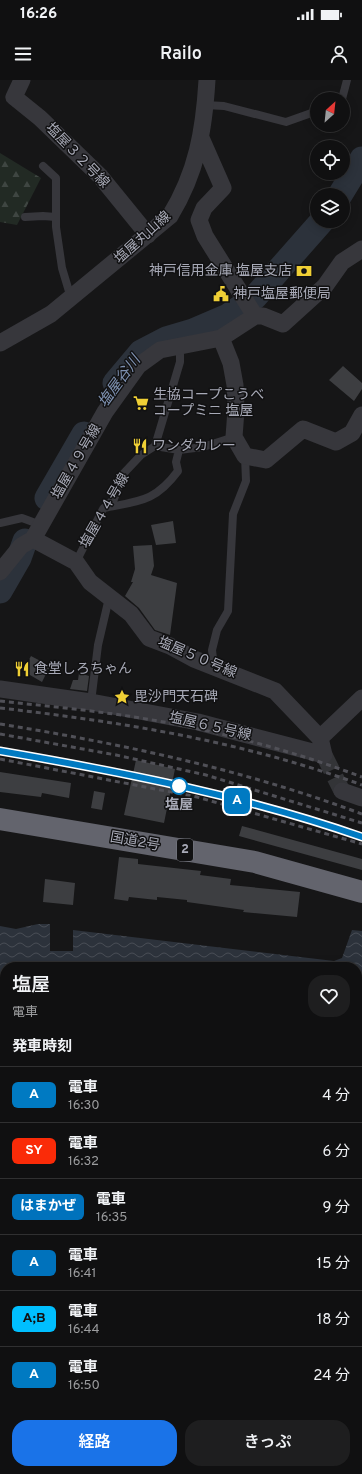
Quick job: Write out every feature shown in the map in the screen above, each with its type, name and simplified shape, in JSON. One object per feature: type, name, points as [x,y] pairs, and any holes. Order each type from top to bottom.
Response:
[{"type":"highway","name":"国道2号","points":[[0,819],[255,862],[362,892]]},
{"type":"street","name":"塩屋３２号線","points":[[22,80],[14,97],[40,118],[100,176],[148,235]]},
{"type":"street","name":"塩屋丸山線","points":[[0,343],[51,314],[170,216],[184,194],[201,138],[207,80]]},
{"type":"street","points":[[201,138],[223,188],[204,208],[199,220],[205,236],[253,314],[263,316],[283,324],[325,286],[342,262],[362,249]]},
{"type":"street","points":[[180,346],[221,338],[253,314]]},
{"type":"street","points":[[221,338],[231,363],[235,385],[236,410],[234,437],[245,456],[266,460],[303,429],[336,442],[352,433],[362,415]]},
{"type":"street","name":"塩屋４９号線","points":[[0,572],[31,534],[105,412],[138,366],[160,350],[180,346]]},
{"type":"street","name":"塩屋５０号線","points":[[31,534],[76,562],[90,582],[131,614],[149,638],[170,646],[214,667],[275,691],[320,738]]},
{"type":"street","name":"塩屋６５号線","points":[[0,689],[91,702],[198,722],[324,755],[320,738]]},
{"type":"street","points":[[320,738],[362,698]]},
{"type":"street","points":[[342,791],[362,798]]},
{"type":"lane","points":[[344,92],[347,80]]},
{"type":"lane","points":[[205,105],[224,106],[286,122],[310,113]]},
{"type":"lane","points":[[43,166],[56,178],[56,227],[62,268],[71,298]]},
{"type":"lane","points":[[25,217],[56,217]]},
{"type":"lane","points":[[180,346],[180,362],[155,446],[179,450],[203,447],[234,437]]},
{"type":"lane","name":"塩屋４４号線","points":[[76,562],[103,509],[114,499],[124,473],[141,455],[155,446]]},
{"type":"lane","points":[[103,509],[136,503],[153,496],[168,485],[178,471],[176,462],[179,450]]},
{"type":"lane","points":[[214,667],[212,650],[217,630],[228,611],[233,514],[246,481],[245,456]]},
{"type":"lane","points":[[0,523],[22,518],[31,534]]},
{"type":"lane","points":[[91,702],[98,645],[109,598]]},
{"type":"green space","points":[[0,153],[41,178],[17,225],[0,222]]},
{"type":"water","points":[[38,924],[50,924],[50,951],[73,951],[73,930],[334,961],[342,958],[352,930],[362,931],[362,962],[0,962],[0,926],[16,929]]},
{"type":"building","points":[[343,366],[362,383],[362,389],[354,401],[329,380]]},
{"type":"building","points":[[173,521],[176,543],[156,545],[151,525]]},
{"type":"building","points":[[152,545],[154,566],[151,575],[177,583],[170,635],[155,630],[139,608],[125,596],[133,582],[131,582],[135,569],[133,546]]},
{"type":"building","points":[[31,656],[50,666],[42,682],[23,671]]},
{"type":"building","points":[[79,673],[89,676],[87,691],[70,689],[73,680],[78,680]]},
{"type":"building","points":[[136,760],[175,769],[164,823],[124,815]]},
{"type":"building","points":[[0,772],[71,783],[69,798],[42,793],[41,797],[0,792]]},
{"type":"building","points":[[94,791],[105,793],[102,810],[91,808]]},
{"type":"building","points":[[242,826],[362,859],[362,870],[239,836]]},
{"type":"building","points":[[119,857],[138,859],[138,864],[201,871],[200,875],[231,879],[230,885],[300,892],[297,917],[243,912],[244,910],[187,902],[187,900],[157,897],[157,900],[129,897],[128,901],[114,899]]},
{"type":"building","points":[[45,879],[75,883],[73,905],[43,902]]},
{"type":"waterway","name":"塩屋谷川","points":[[344,188],[362,159]]},
{"type":"waterway","name":"塩屋谷川","points":[[115,383],[141,352],[166,339],[193,331],[228,316],[255,297],[316,228]]},
{"type":"waterway","name":"塩屋谷川","points":[[47,498],[84,434]]},
{"type":"waterway","name":"塩屋谷川","points":[[0,591],[19,558],[25,541]]},
{"type":"tunnel","points":[[324,755],[342,791]]},
{"type":"railway","points":[[0,701],[106,713],[171,723],[300,755],[362,777]]},
{"type":"railway","points":[[0,708],[138,727],[228,745],[318,770],[362,785]]},
{"type":"railway","points":[[0,724],[92,740],[228,771],[318,798],[362,814]]},
{"type":"railway","points":[[0,734],[116,755],[206,775],[362,823]]},
{"type":"railway","points":[[0,751],[92,767],[183,786],[273,809],[362,837]]},
{"type":"railway","points":[[0,759],[197,797],[362,844]]},
{"type":"train","name":"A","points":[[0,751],[120,772],[199,790],[323,823],[362,837]]},
{"type":"place","name":"神戸信用金庫 塩屋支店","points":[[304,271]]},
{"type":"place","name":"神戸塩屋郵便局","points":[[221,294]]},
{"type":"place","name":"生協コープこうべ コープミニ 塩屋","points":[[141,403]]},
{"type":"place","name":"ワンダカレー","points":[[140,446]]},
{"type":"place","name":"食堂しろちゃん","points":[[22,669]]},
{"type":"place","name":"毘沙門天石碑","points":[[122,697]]},
{"type":"place","name":"塩屋","points":[[179,786]]}]
